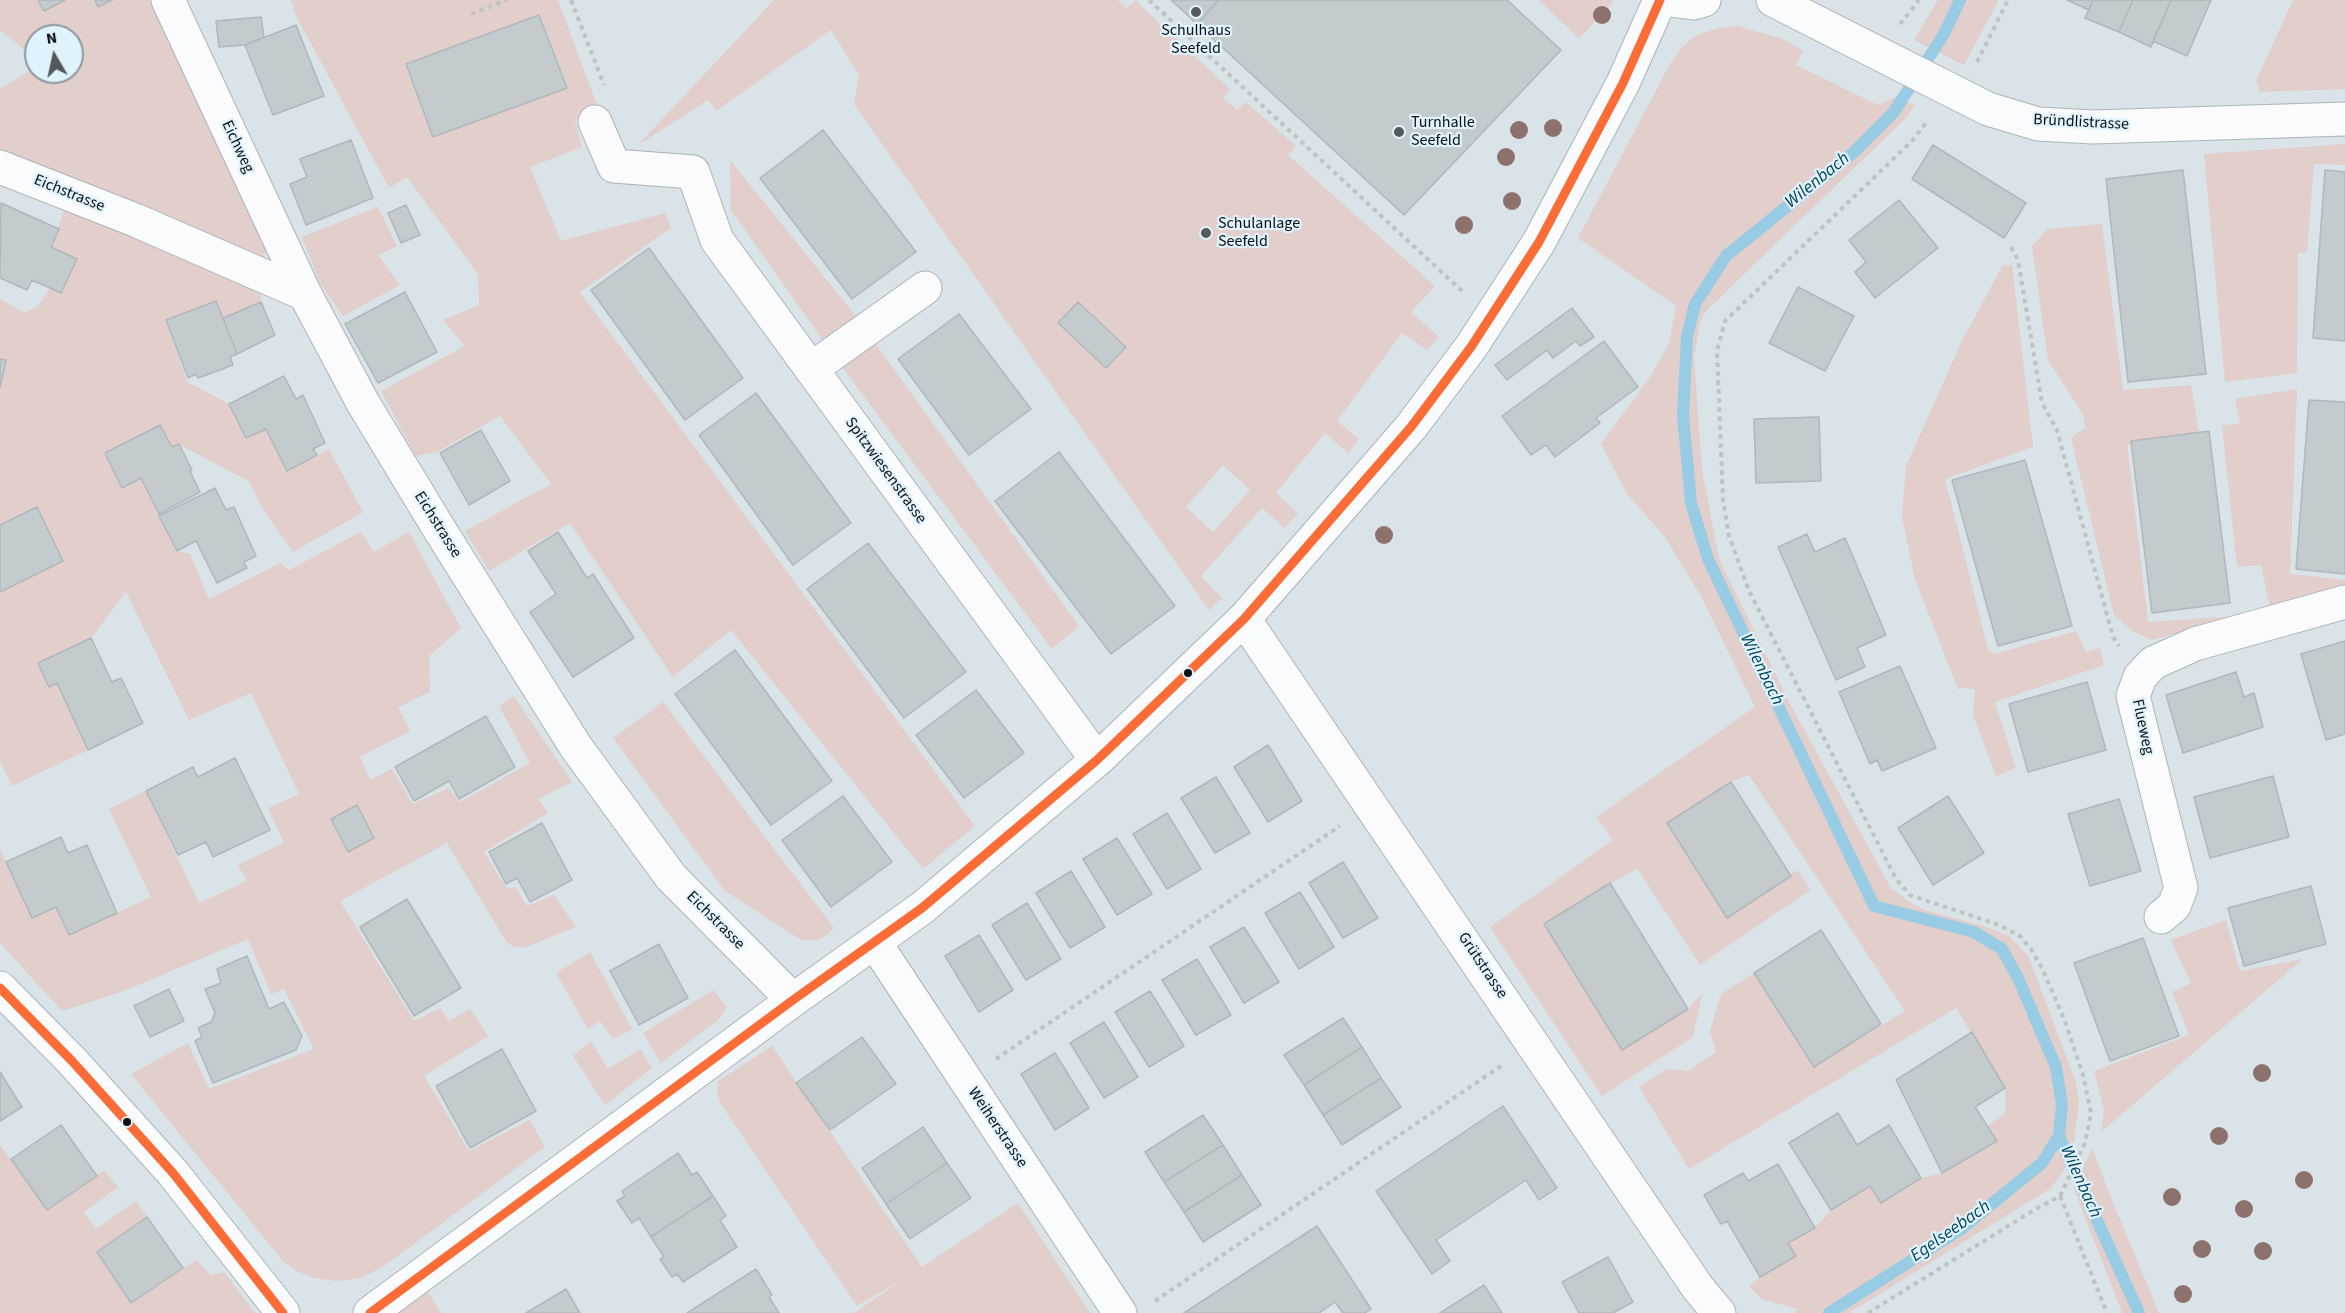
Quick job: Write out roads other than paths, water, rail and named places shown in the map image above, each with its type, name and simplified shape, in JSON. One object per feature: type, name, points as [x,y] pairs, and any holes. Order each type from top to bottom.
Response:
[{"type":"street","name":"Eichweg","points":[[168,0],[305,294]]},
{"type":"street","points":[[370,1313],[793,1000],[922,908],[1097,760],[1244,619],[1411,427],[1471,347],[1539,242],[1623,82],[1660,0]]},
{"type":"street","points":[[1670,0],[1693,3],[1704,0]]},
{"type":"street","name":"Bründlistrasse","points":[[1773,0],[1885,56],[1962,81],[1988,109],[2038,124],[2093,127],[2345,119]]},
{"type":"street","name":"Spitzwiesenstrasse","points":[[595,122],[614,166],[693,172],[717,240],[1097,760]]},
{"type":"street","name":"Eichstrasse","points":[[0,167],[135,220],[305,294],[375,422],[576,747],[670,878],[793,1000]]},
{"type":"street","points":[[812,369],[925,288]]},
{"type":"street","name":"Flueweg","points":[[2161,917],[2174,906],[2181,888],[2133,696],[2140,677],[2153,663],[2195,644],[2345,602]]},
{"type":"street","name":"Grütstrasse","points":[[1244,619],[1698,1287],[1719,1313]]},
{"type":"street","name":"Weiherstrasse","points":[[875,943],[1120,1313]]},
{"type":"street","points":[[0,988],[72,1061],[173,1173],[283,1313]]},
{"type":"waterway","name":"Wilenbach","points":[[1960,0],[1944,34],[1894,112],[1853,153],[1726,256],[1695,304],[1687,337],[1683,415],[1691,503],[1708,559],[1874,906],[1974,932],[2002,949],[2018,978],[2056,1067],[2062,1105],[2059,1136],[2139,1313]]},
{"type":"waterway","name":"Egelseebach","points":[[1829,1313],[1961,1229],[2042,1163],[2059,1136]]},
{"type":"place","name":"Schulhaus Seefeld","points":[[1196,12]]},
{"type":"place","name":"Turnhalle Seefeld","points":[[1399,132]]},
{"type":"place","name":"Schulanlage Seefeld","points":[[1206,233]]}]
